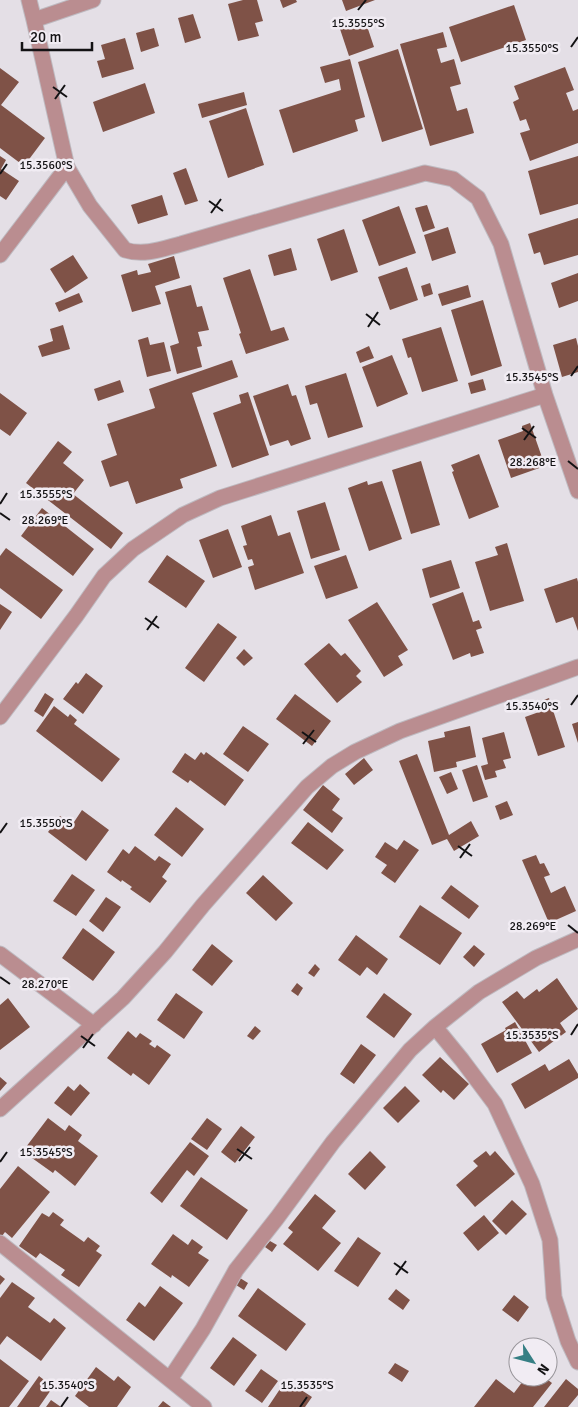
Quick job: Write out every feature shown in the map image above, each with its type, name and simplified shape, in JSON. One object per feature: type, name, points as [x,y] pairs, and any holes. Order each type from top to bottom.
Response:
[{"type":"street","points":[[29,0],[67,167],[90,206],[125,250],[134,253],[147,253],[425,173],[453,178],[478,198],[501,244],[545,395],[578,490]]},
{"type":"street","points":[[34,20],[93,0]]},
{"type":"street","points":[[0,255],[67,167]]},
{"type":"street","points":[[0,716],[104,576],[133,549],[182,515],[220,498],[545,395]]},
{"type":"street","points":[[0,1109],[123,998],[307,787],[332,766],[355,752],[400,731],[578,668]]},
{"type":"street","points":[[170,1379],[203,1329],[236,1270],[334,1142],[410,1050],[434,1027],[478,992],[536,958],[578,939]]},
{"type":"street","points":[[0,954],[94,1025]]},
{"type":"street","points":[[434,1027],[495,1104],[532,1184],[550,1240],[554,1297],[568,1341],[578,1362]]},
{"type":"street","points":[[0,1243],[204,1407]]},
{"type":"building","points":[[243,0],[257,0],[263,21],[255,23],[259,36],[238,41],[228,4]]},
{"type":"building","points":[[280,0],[296,0],[297,2],[283,8]]},
{"type":"building","points":[[342,0],[375,0],[346,11]]},
{"type":"building","points":[[514,5],[526,40],[461,62],[449,27]]},
{"type":"building","points":[[193,14],[201,38],[185,43],[178,18]]},
{"type":"building","points":[[365,20],[374,47],[349,56],[340,29]]},
{"type":"building","points":[[154,28],[159,46],[141,52],[136,33]]},
{"type":"building","points":[[443,32],[447,47],[437,49],[441,63],[454,59],[461,84],[450,87],[457,111],[467,108],[474,133],[430,146],[400,44]]},
{"type":"building","points":[[125,38],[134,69],[102,78],[97,61],[105,59],[101,45]]},
{"type":"building","points":[[398,49],[423,129],[382,142],[358,62]]},
{"type":"building","points":[[350,59],[365,117],[355,120],[358,131],[293,153],[279,110],[341,90],[339,79],[325,83],[320,67]]},
{"type":"building","points":[[565,67],[574,90],[566,93],[573,111],[578,109],[578,143],[530,161],[520,133],[530,130],[526,119],[520,121],[513,102],[519,99],[514,86]]},
{"type":"building","points":[[0,68],[19,82],[1,105],[45,138],[24,166],[0,148]]},
{"type":"building","points":[[145,83],[155,113],[103,132],[93,102]]},
{"type":"building","points":[[244,92],[247,105],[202,118],[198,104]]},
{"type":"building","points":[[246,108],[264,165],[228,178],[209,121]]},
{"type":"building","points":[[0,156],[6,160],[1,169],[19,181],[6,200],[0,196]]},
{"type":"building","points":[[578,156],[578,204],[540,215],[528,171]]},
{"type":"building","points":[[186,168],[198,201],[185,205],[173,173]]},
{"type":"building","points":[[162,195],[168,215],[138,224],[131,205]]},
{"type":"building","points":[[427,205],[435,228],[423,232],[415,208]]},
{"type":"building","points":[[399,206],[416,253],[379,266],[362,220]]},
{"type":"building","points":[[578,218],[578,255],[544,265],[540,252],[534,254],[528,234]]},
{"type":"building","points":[[448,227],[456,253],[432,261],[424,235]]},
{"type":"building","points":[[344,229],[358,272],[331,281],[317,239]]},
{"type":"building","points":[[291,248],[297,270],[274,276],[268,255]]},
{"type":"building","points":[[73,255],[88,278],[65,293],[50,269]]},
{"type":"building","points":[[174,256],[180,278],[155,286],[161,304],[132,312],[121,275],[137,270],[138,275],[151,272],[148,264]]},
{"type":"building","points":[[407,267],[418,300],[390,310],[378,277]]},
{"type":"building","points":[[250,269],[271,331],[284,327],[289,340],[246,354],[223,278]]},
{"type":"building","points":[[578,273],[578,301],[559,308],[551,283]]},
{"type":"building","points":[[430,283],[433,294],[424,297],[421,286]]},
{"type":"building","points":[[191,285],[197,307],[202,306],[209,330],[198,332],[202,346],[197,347],[202,367],[177,374],[170,346],[179,343],[165,292]]},
{"type":"building","points":[[468,285],[471,297],[442,306],[438,294]]},
{"type":"building","points":[[79,293],[83,302],[59,312],[55,303]]},
{"type":"building","points":[[483,300],[502,366],[471,376],[451,310]]},
{"type":"building","points":[[63,325],[70,349],[42,357],[38,346],[53,341],[50,329]]},
{"type":"building","points":[[441,327],[458,381],[422,392],[411,357],[408,358],[402,339]]},
{"type":"building","points":[[148,337],[150,345],[164,342],[171,371],[147,377],[138,340]]},
{"type":"building","points":[[576,338],[578,346],[578,372],[562,377],[553,345]]},
{"type":"building","points":[[369,346],[374,358],[360,363],[356,352]]},
{"type":"building","points":[[392,355],[408,394],[377,407],[362,367]]},
{"type":"building","points":[[232,360],[238,377],[192,393],[217,466],[180,479],[183,488],[136,504],[128,481],[110,487],[101,461],[117,455],[107,424],[155,408],[149,389]]},
{"type":"building","points":[[346,373],[363,427],[328,438],[317,403],[310,405],[305,386]]},
{"type":"building","points":[[483,379],[486,390],[471,394],[468,383]]},
{"type":"building","points":[[120,380],[124,392],[98,401],[94,389]]},
{"type":"building","points":[[288,384],[292,396],[296,395],[311,439],[291,446],[288,440],[270,446],[253,396]]},
{"type":"building","points":[[248,392],[269,455],[232,468],[213,413],[241,403],[239,395]]},
{"type":"building","points":[[0,393],[27,413],[10,436],[0,429]]},
{"type":"building","points":[[530,423],[545,466],[511,478],[498,440],[523,431],[522,426]]},
{"type":"building","points":[[58,441],[72,452],[63,463],[84,480],[73,494],[123,533],[111,549],[26,483]]},
{"type":"building","points":[[479,454],[499,507],[469,519],[451,465]]},
{"type":"building","points":[[421,461],[440,525],[411,534],[392,470]]},
{"type":"building","points":[[367,481],[368,485],[382,481],[402,539],[369,551],[348,488]]},
{"type":"building","points":[[325,502],[340,550],[311,559],[297,511]]},
{"type":"building","points":[[42,508],[94,549],[73,576],[21,536]]},
{"type":"building","points":[[271,515],[278,536],[290,532],[304,573],[255,590],[248,567],[254,565],[252,559],[248,560],[243,546],[247,545],[241,526]]},
{"type":"building","points":[[228,529],[242,567],[213,578],[199,540]]},
{"type":"building","points":[[507,543],[524,601],[490,611],[475,562],[498,555],[495,547]]},
{"type":"building","points":[[6,548],[63,590],[41,619],[0,588],[0,556]]},
{"type":"building","points":[[167,555],[205,581],[186,608],[148,582]]},
{"type":"building","points":[[346,555],[358,588],[326,599],[314,566]]},
{"type":"building","points":[[451,560],[460,588],[430,598],[422,569]]},
{"type":"building","points":[[577,578],[578,631],[573,617],[556,623],[544,589]]},
{"type":"building","points":[[463,592],[473,622],[479,620],[482,628],[476,630],[484,653],[471,657],[470,653],[453,660],[432,604]]},
{"type":"building","points":[[377,602],[408,650],[398,656],[403,665],[384,677],[348,620]]},
{"type":"building","points":[[0,604],[12,612],[0,630]]},
{"type":"building","points":[[218,623],[237,637],[204,682],[185,668]]},
{"type":"building","points":[[329,643],[341,656],[345,653],[361,671],[356,676],[362,682],[337,703],[304,664]]},
{"type":"building","points":[[244,649],[253,658],[244,666],[236,658]]},
{"type":"building","points":[[86,673],[103,686],[83,714],[63,699],[76,682],[78,684]]},
{"type":"building","points":[[45,693],[54,699],[43,717],[34,711]]},
{"type":"building","points":[[295,694],[331,721],[312,746],[276,719]]},
{"type":"building","points":[[549,698],[565,747],[538,756],[525,717],[539,712],[536,703]]},
{"type":"building","points":[[54,706],[68,717],[70,714],[77,720],[74,724],[120,759],[102,782],[36,731]]},
{"type":"building","points":[[578,722],[578,743],[572,724]]},
{"type":"building","points":[[243,726],[269,744],[248,772],[223,754]]},
{"type":"building","points":[[470,726],[476,757],[456,762],[457,767],[434,772],[428,741],[445,737],[444,732]]},
{"type":"building","points":[[504,732],[511,758],[503,760],[506,768],[495,771],[497,777],[485,780],[481,766],[488,764],[482,738]]},
{"type":"building","points":[[201,752],[204,755],[206,752],[244,780],[225,806],[190,780],[188,783],[172,772],[185,753],[195,760]]},
{"type":"building","points":[[417,754],[449,835],[471,821],[479,836],[454,851],[447,839],[432,845],[399,761]]},
{"type":"building","points":[[364,758],[373,770],[354,785],[345,774]]},
{"type":"building","points":[[477,765],[488,797],[473,802],[462,770]]},
{"type":"building","points":[[451,772],[458,789],[447,794],[439,777]]},
{"type":"building","points":[[323,785],[340,799],[332,810],[343,818],[332,833],[303,810]]},
{"type":"building","points":[[507,801],[513,815],[500,820],[495,806]]},
{"type":"building","points":[[176,807],[204,829],[182,857],[154,835]]},
{"type":"building","points":[[82,810],[109,830],[86,861],[48,832],[60,816],[72,825]]},
{"type":"building","points":[[308,822],[344,850],[327,870],[291,843]]},
{"type":"building","points":[[404,840],[419,850],[395,883],[381,873],[387,865],[375,857],[385,842],[397,850]]},
{"type":"building","points":[[135,846],[155,861],[159,856],[171,864],[162,877],[167,881],[150,903],[130,889],[132,887],[107,872],[123,849],[129,854]]},
{"type":"building","points":[[536,855],[540,864],[544,863],[550,875],[544,877],[551,893],[565,886],[576,911],[549,923],[522,860]]},
{"type":"building","points":[[72,874],[95,890],[76,916],[53,901]]},
{"type":"building","points":[[263,875],[293,903],[276,921],[246,893]]},
{"type":"building","points":[[451,885],[479,906],[469,919],[441,898]]},
{"type":"building","points":[[106,897],[121,907],[103,932],[89,921]]},
{"type":"building","points":[[420,905],[462,933],[440,965],[399,937]]},
{"type":"building","points":[[83,928],[115,952],[93,981],[62,958]]},
{"type":"building","points":[[356,935],[388,959],[377,975],[367,967],[360,976],[338,960]]},
{"type":"building","points":[[212,944],[233,961],[212,986],[192,970]]},
{"type":"building","points":[[474,945],[485,954],[474,967],[463,957]]},
{"type":"building","points":[[315,964],[320,969],[314,977],[308,973]]},
{"type":"building","points":[[557,978],[578,1009],[560,1023],[566,1032],[539,1052],[502,1002],[517,991],[524,999],[537,989],[539,992]]},
{"type":"building","points":[[297,983],[303,988],[298,996],[291,991]]},
{"type":"building","points":[[176,993],[203,1012],[184,1039],[157,1020]]},
{"type":"building","points":[[384,993],[412,1014],[394,1038],[366,1017]]},
{"type":"building","points":[[8,998],[30,1027],[0,1050],[0,1005]]},
{"type":"building","points":[[515,1022],[532,1053],[497,1073],[481,1044],[506,1030],[505,1028]]},
{"type":"building","points":[[255,1026],[261,1031],[253,1040],[247,1036]]},
{"type":"building","points":[[128,1031],[136,1038],[140,1033],[152,1041],[149,1044],[155,1048],[157,1045],[171,1055],[149,1085],[133,1073],[131,1076],[107,1058]]},
{"type":"building","points":[[361,1044],[376,1055],[354,1084],[340,1074]]},
{"type":"building","points":[[440,1057],[469,1084],[454,1100],[443,1090],[441,1093],[422,1075]]},
{"type":"building","points":[[569,1059],[578,1074],[578,1078],[525,1109],[511,1084],[545,1064],[549,1071]]},
{"type":"building","points":[[0,1077],[7,1083],[0,1091]]},
{"type":"building","points":[[80,1084],[90,1093],[71,1116],[54,1103],[68,1086],[74,1091]]},
{"type":"building","points":[[405,1086],[420,1101],[398,1123],[383,1108]]},
{"type":"building","points":[[48,1118],[65,1131],[69,1125],[82,1135],[78,1141],[98,1156],[75,1186],[55,1170],[53,1173],[32,1158],[35,1154],[26,1147]]},
{"type":"building","points":[[207,1118],[222,1129],[207,1150],[191,1139]]},
{"type":"building","points":[[241,1126],[255,1137],[235,1163],[221,1152]]},
{"type":"building","points":[[190,1142],[209,1156],[194,1176],[187,1170],[162,1203],[150,1193]]},
{"type":"building","points":[[370,1151],[386,1167],[365,1190],[348,1174]]},
{"type":"building","points":[[486,1151],[490,1156],[495,1151],[515,1174],[475,1207],[456,1185],[478,1166],[473,1161]]},
{"type":"building","points":[[18,1166],[50,1192],[12,1238],[5,1232],[2,1236],[0,1235],[0,1189]]},
{"type":"building","points":[[201,1177],[248,1210],[227,1240],[180,1206]]},
{"type":"building","points":[[315,1194],[336,1211],[322,1228],[341,1243],[318,1271],[283,1244],[293,1232],[288,1228]]},
{"type":"building","points":[[512,1200],[527,1214],[506,1235],[492,1221]]},
{"type":"building","points":[[53,1212],[64,1220],[60,1225],[84,1242],[88,1237],[100,1246],[96,1251],[102,1255],[79,1287],[61,1275],[65,1270],[40,1253],[36,1258],[19,1246],[42,1213],[49,1217]]},
{"type":"building","points":[[484,1215],[499,1233],[478,1251],[463,1233]]},
{"type":"building","points":[[173,1234],[188,1245],[192,1239],[203,1247],[198,1253],[209,1260],[189,1287],[172,1275],[171,1278],[151,1264]]},
{"type":"building","points":[[358,1237],[381,1253],[358,1287],[334,1271]]},
{"type":"building","points":[[270,1241],[277,1245],[272,1252],[265,1247]]},
{"type":"building","points":[[0,1275],[5,1279],[0,1285]]},
{"type":"building","points":[[240,1278],[248,1283],[244,1290],[236,1285]]},
{"type":"building","points":[[12,1282],[35,1298],[28,1307],[50,1323],[54,1318],[66,1328],[41,1361],[7,1336],[0,1345],[0,1298]]},
{"type":"building","points":[[160,1286],[183,1303],[154,1341],[126,1320],[139,1302],[145,1307]]},
{"type":"building","points":[[258,1288],[306,1324],[286,1351],[238,1316]]},
{"type":"building","points":[[396,1289],[410,1300],[403,1310],[388,1299]]},
{"type":"building","points":[[514,1295],[529,1307],[518,1322],[502,1310]]},
{"type":"building","points":[[233,1337],[257,1355],[234,1386],[210,1368]]},
{"type":"building","points":[[0,1359],[29,1381],[9,1407],[0,1407]]},
{"type":"building","points":[[395,1363],[409,1371],[402,1382],[388,1373]]},
{"type":"building","points":[[96,1367],[114,1381],[118,1376],[131,1387],[117,1407],[89,1407],[75,1396]]},
{"type":"building","points":[[261,1369],[278,1381],[262,1403],[245,1391]]},
{"type":"building","points":[[39,1376],[53,1387],[39,1407],[17,1407]]},
{"type":"building","points":[[496,1379],[514,1393],[518,1387],[549,1387],[533,1407],[474,1407]]},
{"type":"building","points":[[566,1379],[578,1389],[578,1395],[568,1407],[544,1407]]},
{"type":"building","points":[[286,1380],[312,1397],[305,1407],[268,1407]]},
{"type":"building","points":[[51,1400],[61,1407],[46,1407]]},
{"type":"building","points":[[163,1401],[171,1407],[158,1407]]}]
